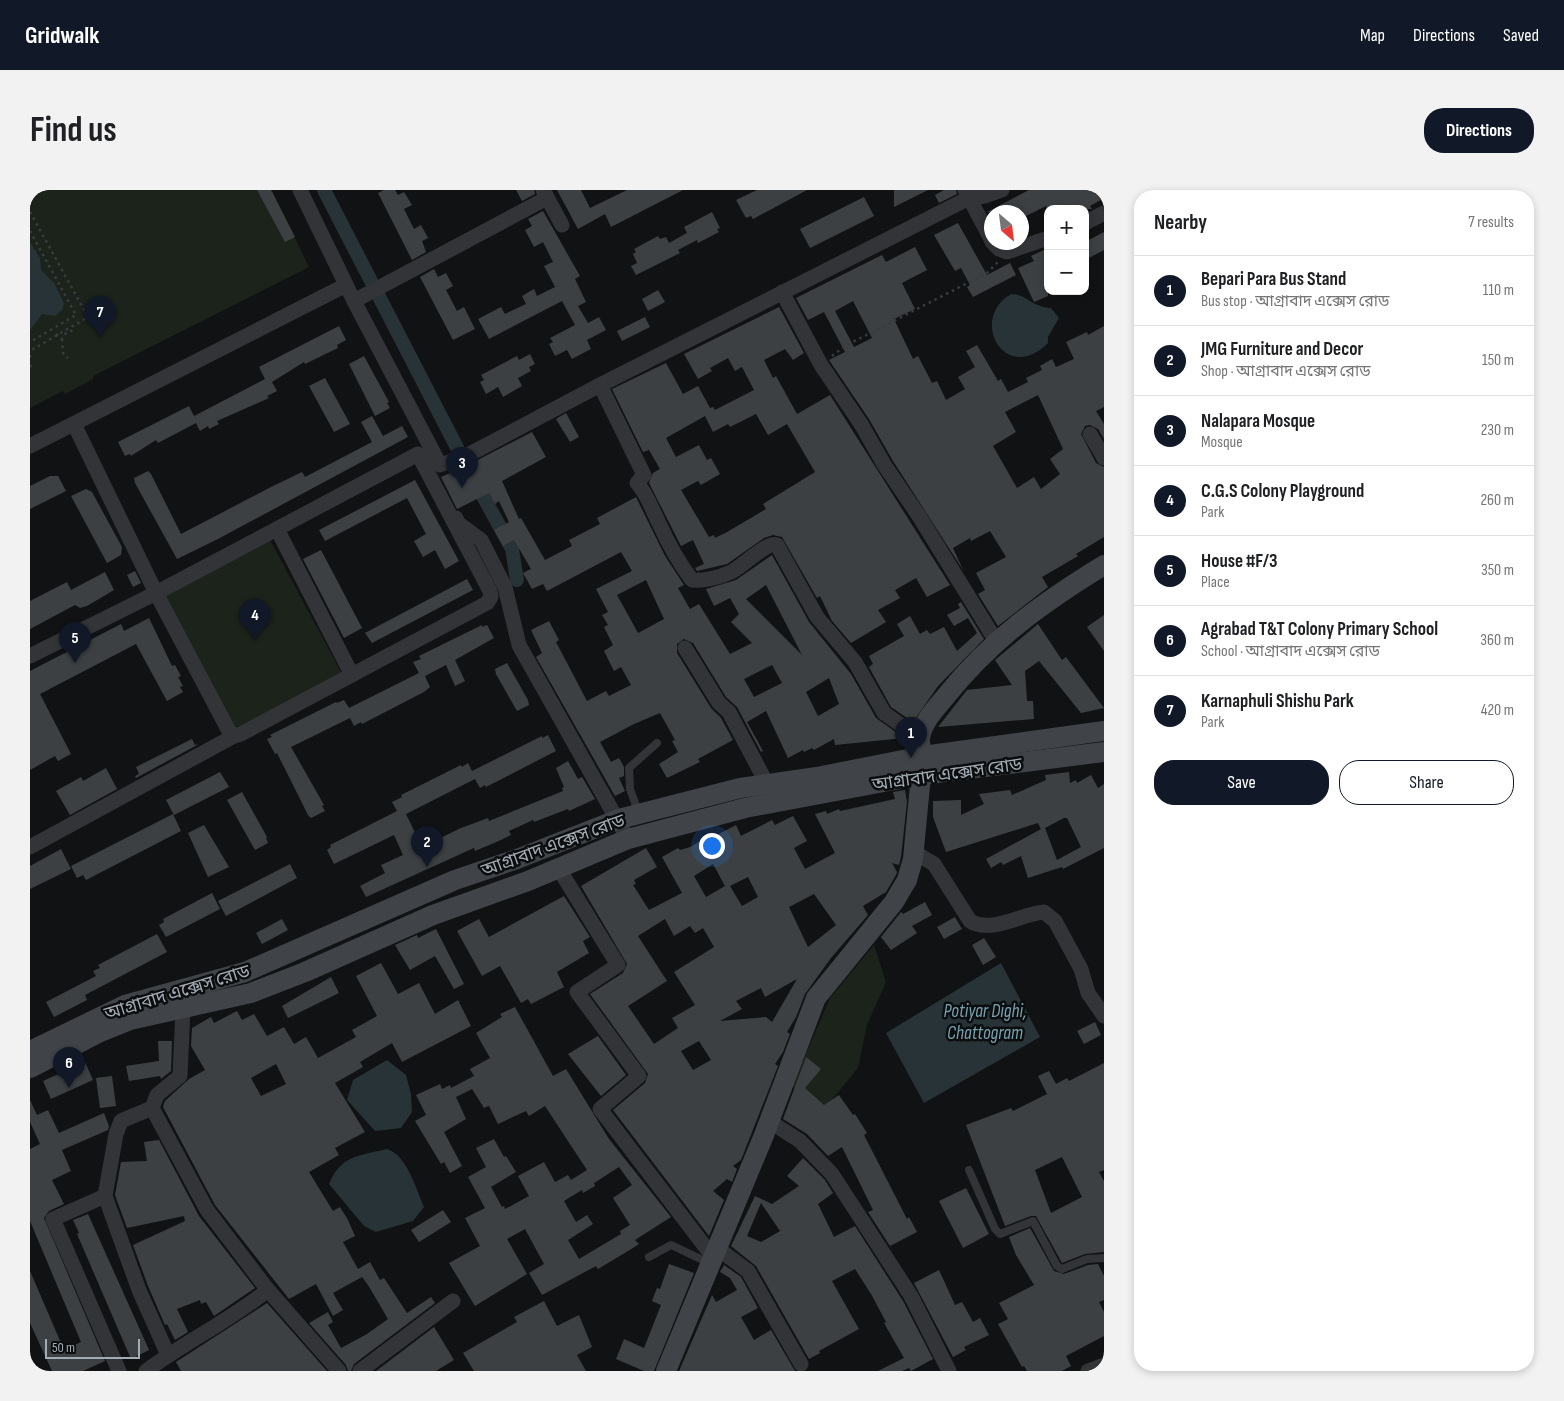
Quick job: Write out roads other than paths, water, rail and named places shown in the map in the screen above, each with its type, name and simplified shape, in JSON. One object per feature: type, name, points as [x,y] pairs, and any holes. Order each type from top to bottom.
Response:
[{"type":"main road","points":[[666,1371],[770,1121],[816,998],[894,902],[907,880],[914,852],[921,757],[934,710],[969,667],[996,641],[1040,606],[1104,565]]},
{"type":"main road","name":"আগ্রাবাদ এক্সেস রোড","points":[[30,1068],[98,1033],[173,1004],[455,880],[517,859],[619,819],[740,788],[921,757],[1104,731]]},
{"type":"main road","name":"আগ্রাবাদ এক্সেস রোড","points":[[30,1051],[125,1005],[173,1004],[251,993],[305,972],[433,915],[559,868],[628,839],[745,808],[921,757],[1104,752]]},
{"type":"street","points":[[300,190],[346,285],[443,465]]},
{"type":"street","points":[[628,839],[619,819],[595,783],[519,645],[505,587],[482,540],[458,523],[435,476],[443,465],[464,457],[967,194],[985,196],[1002,190]]},
{"type":"street","points":[[355,301],[545,194],[562,225]]},
{"type":"street","points":[[967,194],[984,227]]},
{"type":"street","points":[[1089,221],[1104,213]]},
{"type":"street","points":[[1029,245],[1044,239]]},
{"type":"street","points":[[30,446],[346,285]]},
{"type":"street","points":[[782,292],[821,365],[861,424],[885,466],[919,516],[996,641]]},
{"type":"street","points":[[600,385],[644,475],[637,483],[649,499],[657,520],[678,559],[692,580],[704,580],[732,572],[769,544],[777,545],[817,616],[855,662],[884,713],[921,757]]},
{"type":"street","points":[[74,424],[156,593],[230,732],[234,736]]},
{"type":"street","points":[[1090,434],[1104,458]]},
{"type":"street","points":[[30,656],[156,593],[418,454],[490,591],[491,598],[487,603],[234,736],[30,847]]},
{"type":"street","points":[[277,530],[352,674]]},
{"type":"street","points":[[685,648],[719,703],[729,712],[766,784]]},
{"type":"street","points":[[914,852],[934,864],[970,921],[978,926],[990,926],[1029,914],[1044,912],[1055,921],[1081,969],[1088,993],[1104,1016]]},
{"type":"street","points":[[559,868],[618,965],[578,992],[640,1076],[600,1109],[714,1257],[748,1271],[800,1364]]},
{"type":"street","points":[[168,1354],[139,1290],[105,1196],[116,1134],[121,1121],[152,1108],[157,1095],[180,1076],[173,1004]]},
{"type":"street","points":[[152,1108],[207,1210],[268,1290],[339,1371]]},
{"type":"street","points":[[770,1121],[800,1141],[832,1174],[911,1296],[949,1371]]},
{"type":"street","points":[[105,1196],[53,1219],[119,1371]]},
{"type":"street","points":[[146,1371],[168,1354],[243,1310],[268,1290]]},
{"type":"street","points":[[360,1371],[453,1301]]},
{"type":"street","points":[[1088,1371],[1104,1365]]},
{"type":"lane","points":[[639,814],[630,789],[629,768],[657,743]]},
{"type":"lane","points":[[969,1170],[1000,1234],[1033,1221],[1057,1266],[1062,1269],[1087,1259],[1104,1258]]},
{"type":"lane","points":[[649,1257],[671,1245],[714,1257]]},
{"type":"water","points":[[30,242],[40,258],[41,270],[54,283],[64,303],[62,310],[55,316],[42,314],[30,330]]},
{"type":"water","points":[[1011,294],[1051,308],[1059,318],[1048,337],[1048,343],[1032,354],[1018,357],[1006,353],[997,344],[992,332],[993,318],[998,305]]},
{"type":"water","name":"Potiyar Dighi, Chattogram","points":[[1001,963],[1040,1037],[924,1103],[886,1033]]},
{"type":"water","points":[[387,1060],[406,1075],[411,1094],[412,1112],[401,1128],[375,1131],[347,1100],[353,1080]]},
{"type":"water","points":[[387,1149],[394,1152],[405,1165],[424,1207],[413,1221],[376,1232],[364,1226],[329,1184],[339,1167],[345,1162],[352,1158]]},
{"type":"waterway","points":[[324,190],[467,467],[512,549],[517,580]]},
{"type":"place","name":"Karnaphuli Shishu Park","points":[[100,337]]},
{"type":"place","name":"Nalapara Mosque","points":[[462,488]]},
{"type":"place","name":"C.G.S Colony Playground","points":[[255,640]]},
{"type":"place","name":"House #F/3","points":[[75,663]]},
{"type":"place","name":"Bepari Para Bus Stand","points":[[911,758]]},
{"type":"place","name":"JMG Furniture and Decor","points":[[427,867]]},
{"type":"place","name":"Agrabad T&T Colony Primary School","points":[[69,1088]]}]
